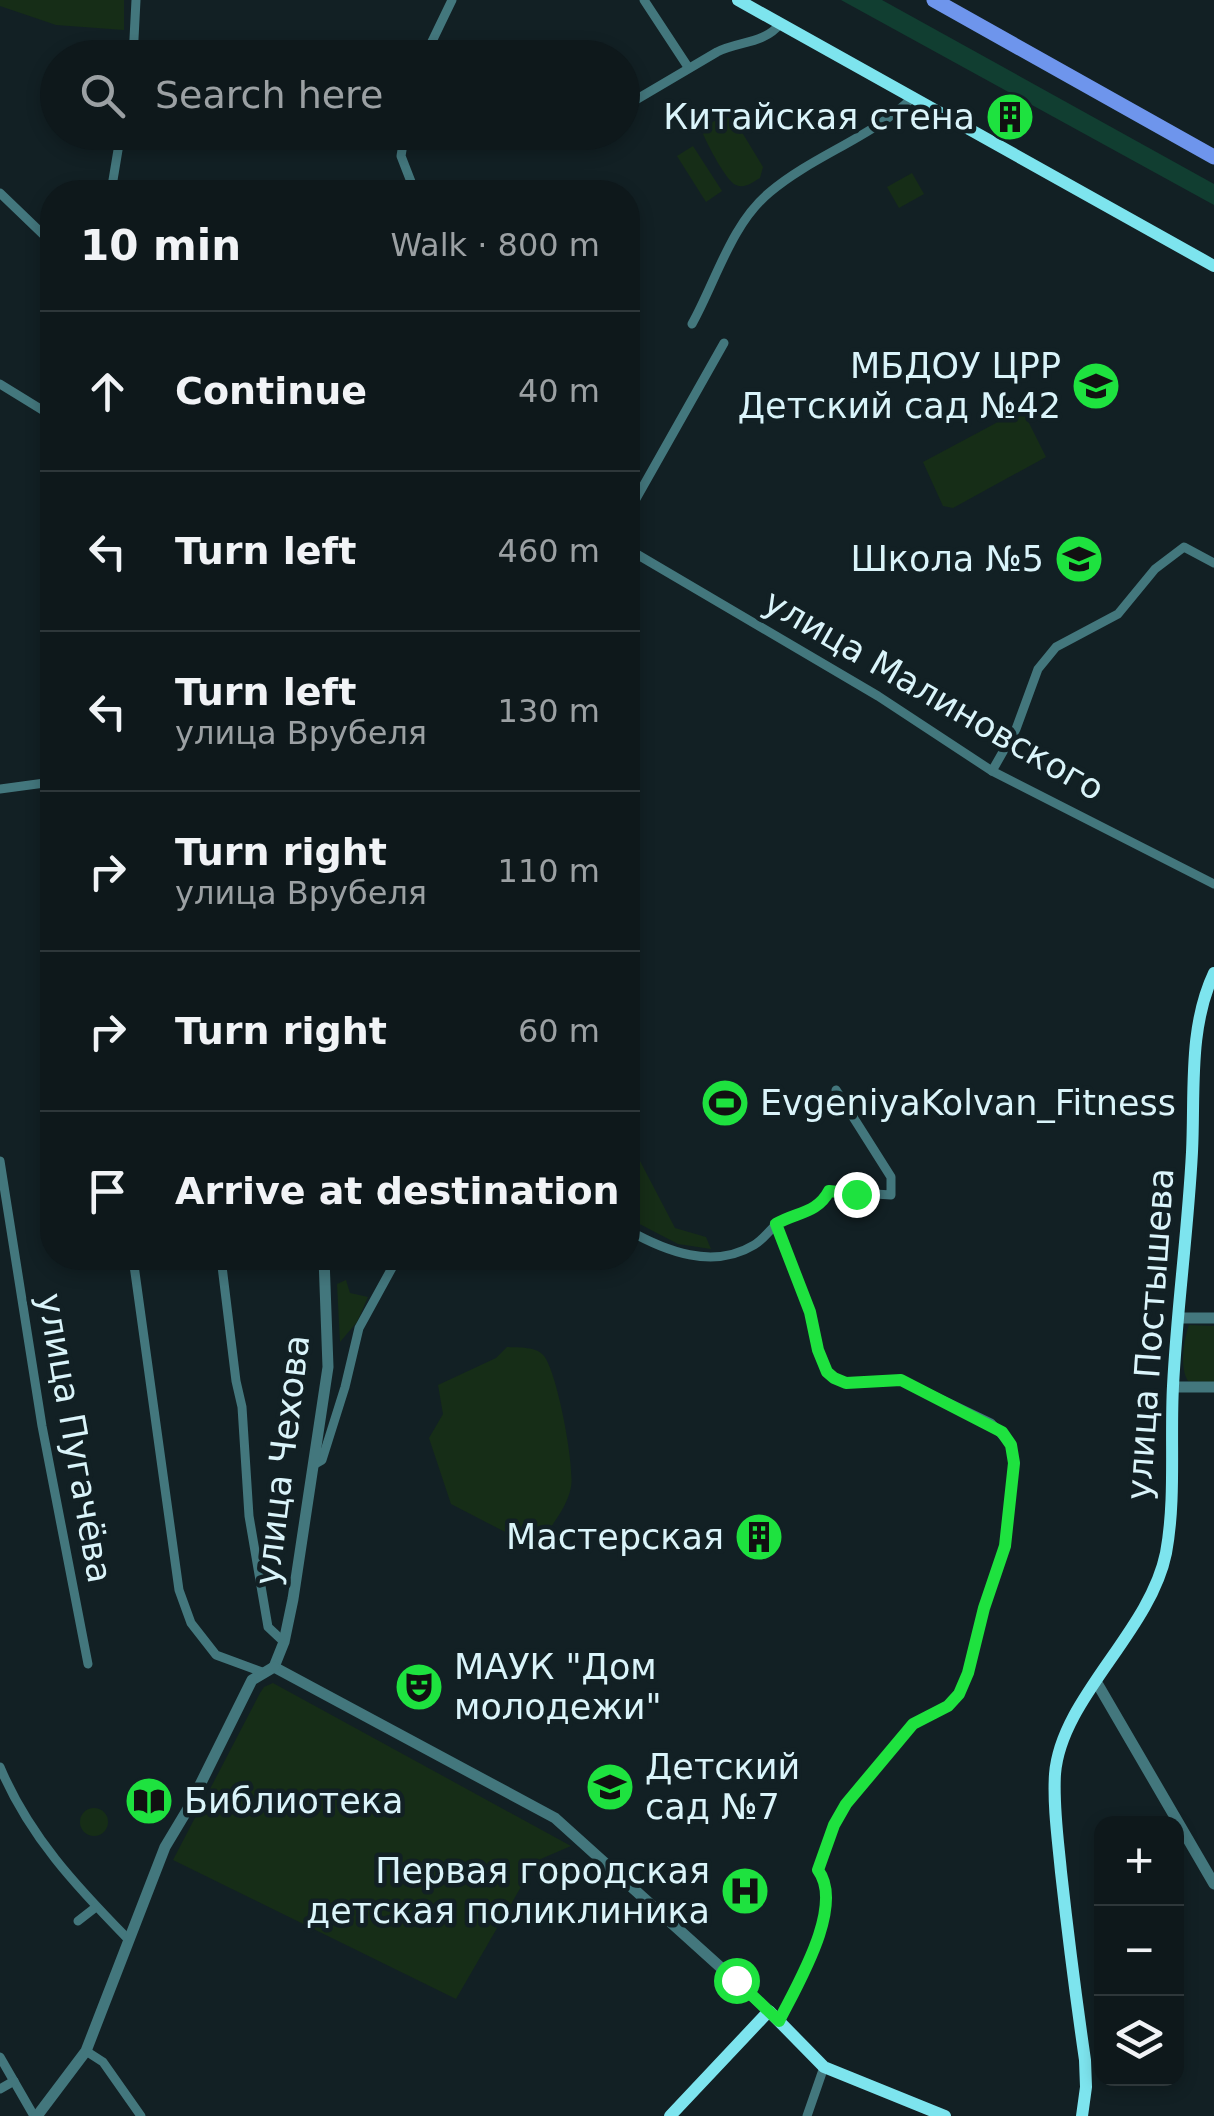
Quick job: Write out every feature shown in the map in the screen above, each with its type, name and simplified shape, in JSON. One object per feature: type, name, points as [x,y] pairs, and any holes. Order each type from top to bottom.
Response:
[{"type":"main road","points":[[738,0],[1214,266]]},
{"type":"main road","points":[[935,0],[1214,157]]},
{"type":"main road","name":"улица Постышева","points":[[1082,2116],[1085,2060],[1067,1931],[1055,1778],[1060,1749],[1138,1618],[1163,1566],[1169,1522],[1173,1387],[1198,1030],[1214,974]]},
{"type":"main road","points":[[670,2116],[774,2016],[824,2067],[945,2116]]},
{"type":"street","points":[[134,40],[136,0]]},
{"type":"street","points":[[433,40],[452,0]]},
{"type":"street","points":[[644,0],[688,68]]},
{"type":"street","points":[[640,97],[727,47],[766,37],[780,24]]},
{"type":"street","points":[[692,324],[744,224],[768,192],[884,121],[912,98]]},
{"type":"street","points":[[113,180],[118,150]]},
{"type":"street","points":[[403,150],[411,180]]},
{"type":"street","points":[[0,193],[40,232]]},
{"type":"street","points":[[640,492],[724,343]]},
{"type":"street","points":[[0,384],[40,409]]},
{"type":"street","points":[[992,771],[1016,729],[1038,669],[1056,647],[1118,614],[1155,569],[1184,547],[1214,564]]},
{"type":"street","name":"улица Малиновского","points":[[640,556],[878,696],[992,771],[1214,884]]},
{"type":"street","points":[[0,788],[40,783]]},
{"type":"street","points":[[640,1237],[660,1249],[726,1255],[754,1245],[776,1224],[814,1209],[823,1203],[829,1191],[886,1196],[893,1190],[890,1177],[836,1090]]},
{"type":"street","name":"улица Пугачёва","points":[[0,1161],[42,1426],[88,1664]]},
{"type":"street","points":[[135,1270],[179,1590],[191,1623],[216,1655],[268,1670],[555,1818],[774,2016],[816,1947],[826,1894],[826,1880],[818,1870],[846,1804],[913,1724],[948,1706],[959,1694],[1005,1546],[1014,1463],[1011,1445],[991,1424],[901,1380],[846,1383],[827,1372],[810,1312],[776,1224]]},
{"type":"street","points":[[222,1270],[242,1407],[250,1516],[268,1626],[284,1642]]},
{"type":"street","name":"улица Чехова","points":[[35,2116],[86,2051],[165,1847],[189,1808],[252,1680],[268,1670],[284,1642],[328,1367],[324,1270]]},
{"type":"street","points":[[315,1464],[322,1460],[336,1417],[358,1328],[388,1270]]},
{"type":"street","points":[[1178,1318],[1214,1318]]},
{"type":"street","points":[[1173,1387],[1214,1387]]},
{"type":"street","points":[[1097,1683],[1214,1884]]},
{"type":"street","points":[[0,1766],[36,1836],[71,1882],[128,1939]]},
{"type":"street","points":[[78,1921],[96,1907]]},
{"type":"street","points":[[86,2051],[103,2062],[141,2116]]},
{"type":"street","points":[[0,2057],[35,2116]]},
{"type":"street","points":[[807,2116],[824,2067]]},
{"type":"street","points":[[0,2088],[14,2081]]},
{"type":"shaded area","points":[[0,0],[124,0],[124,30],[56,25],[0,6]]},
{"type":"shaded area","points":[[841,0],[882,0],[1214,184],[1214,205]]},
{"type":"shaded area","points":[[726,116],[737,124],[763,167],[760,178],[746,186],[736,185],[727,177],[703,134],[708,124]]},
{"type":"shaded area","points":[[693,146],[722,191],[706,202],[677,156]]},
{"type":"shaded area","points":[[912,173],[924,194],[899,208],[887,187]]},
{"type":"shaded area","points":[[1022,409],[1046,457],[953,508],[943,506],[923,462]]},
{"type":"shaded area","points":[[640,1161],[675,1228],[706,1237],[711,1249],[678,1244],[640,1224]]},
{"type":"shaded area","points":[[346,1280],[350,1293],[368,1297],[357,1322],[340,1342],[337,1284]]},
{"type":"shaded area","points":[[1189,1325],[1214,1326],[1214,1382],[1188,1381],[1185,1375],[1183,1353]]},
{"type":"shaded area","points":[[507,1347],[532,1349],[544,1356],[554,1380],[568,1441],[572,1476],[569,1495],[536,1548],[451,1504],[429,1438],[443,1414],[438,1385],[496,1358]]},
{"type":"shaded area","points":[[273,1683],[571,1846],[536,1861],[456,1999],[173,1860],[260,1693]]},
{"type":"shaded area","points":[[94,1808],[104,1812],[108,1822],[104,1832],[94,1836],[84,1832],[80,1822],[84,1812]]},
{"type":"place","name":"Китайская стена","points":[[1010,117]]},
{"type":"place","name":"МБДОУ ЦРР Детский сад №42","points":[[1096,386]]},
{"type":"place","name":"Школа №5","points":[[1079,559]]},
{"type":"place","name":"EvgeniyaKolvan_Fitness","points":[[725,1103]]},
{"type":"place","name":"Мастерская","points":[[759,1537]]},
{"type":"place","name":"МАУК \"Дом молодежи\"","points":[[419,1687]]},
{"type":"place","name":"Детский сад №7","points":[[610,1787]]},
{"type":"place","name":"Библиотека","points":[[149,1801]]},
{"type":"place","name":"Первая городская детская поликлиника","points":[[745,1891]]},
{"type":"route","points":[[736,1980],[779,2021],[816,1947],[826,1894],[826,1880],[818,1870],[834,1825],[846,1804],[913,1724],[948,1706],[959,1694],[1005,1546],[1014,1463],[1011,1445],[1002,1432],[901,1380],[846,1383],[827,1372],[810,1312],[776,1224],[814,1209],[823,1203],[829,1191],[856,1194]]}]
